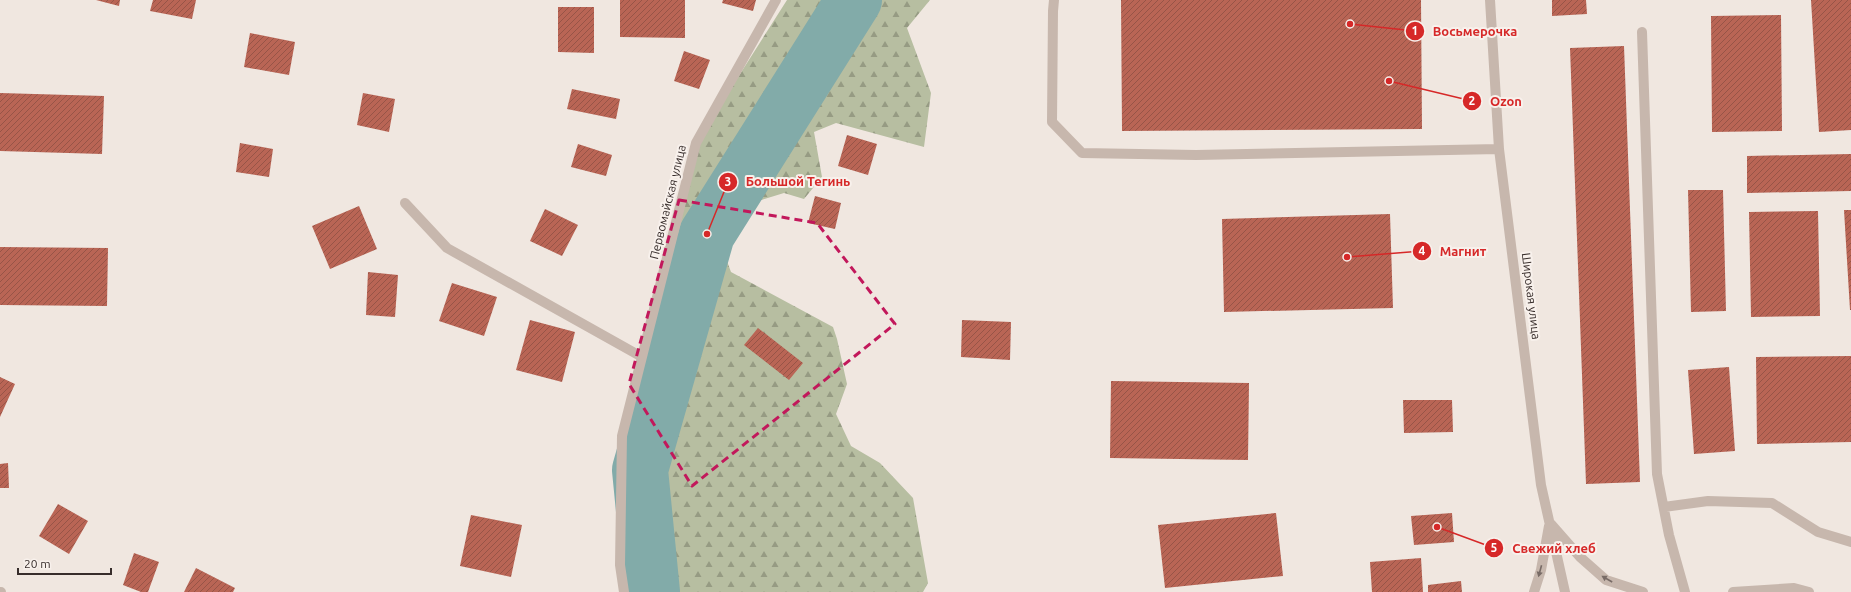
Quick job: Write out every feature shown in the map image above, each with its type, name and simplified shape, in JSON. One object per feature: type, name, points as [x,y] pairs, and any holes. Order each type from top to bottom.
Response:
[{"type":"street","name":"Первомайская улица","points":[[624,592],[620,565],[622,436],[696,143],[776,0]]},
{"type":"street","points":[[1054,0],[1052,122],[1082,154],[1196,155],[1499,149]]},
{"type":"street","name":"Широкая улица","points":[[1490,0],[1499,149],[1542,485],[1565,592]]},
{"type":"street","points":[[1642,32],[1657,474],[1685,592]]},
{"type":"street","points":[[405,203],[447,248],[642,356]]},
{"type":"street","points":[[1664,507],[1708,501],[1772,503],[1818,532],[1851,542]]},
{"type":"street","points":[[1534,592],[1541,570],[1550,522]]},
{"type":"street","points":[[1550,522],[1580,557],[1606,580],[1643,592]]},
{"type":"street","points":[[1733,592],[1794,588],[1809,592]]},
{"type":"highlighted area","points":[[679,200],[817,223],[895,324],[692,486],[629,384]]},
{"type":"green space","points":[[787,0],[930,0],[907,28],[931,93],[924,147],[836,123],[814,132],[822,177],[804,199],[784,193],[745,205],[718,237],[731,272],[833,327],[847,384],[836,414],[851,446],[880,463],[913,498],[928,583],[923,592],[657,592],[620,565],[622,436],[696,143]]},
{"type":"green space","points":[[620,565],[657,592],[624,592]]},
{"type":"building","points":[[96,0],[120,0],[119,6]]},
{"type":"building","points":[[153,0],[196,0],[192,19],[150,11]]},
{"type":"building","points":[[620,0],[685,0],[685,38],[620,37]]},
{"type":"building","points":[[723,0],[756,0],[753,11],[722,3]]},
{"type":"building","points":[[1121,0],[1421,0],[1422,129],[1122,131]]},
{"type":"building","points":[[1552,0],[1586,0],[1587,14],[1552,16]]},
{"type":"building","points":[[1811,0],[1851,0],[1851,130],[1819,132]]},
{"type":"building","points":[[558,7],[594,7],[594,53],[558,52]]},
{"type":"building","points":[[1781,15],[1782,131],[1712,132],[1711,16]]},
{"type":"building","points":[[250,33],[295,42],[289,75],[244,67]]},
{"type":"building","points":[[1624,46],[1640,482],[1586,484],[1570,48]]},
{"type":"building","points":[[684,51],[710,60],[699,89],[674,81]]},
{"type":"building","points":[[572,89],[620,99],[616,119],[567,109]]},
{"type":"building","points":[[0,93],[104,96],[102,154],[0,151]]},
{"type":"building","points":[[363,93],[395,99],[389,132],[357,125]]},
{"type":"building","points":[[847,135],[877,144],[868,175],[838,166]]},
{"type":"building","points":[[240,143],[273,149],[269,177],[236,172]]},
{"type":"building","points":[[578,144],[612,155],[606,176],[571,167]]},
{"type":"building","points":[[1851,154],[1851,191],[1747,193],[1747,156]]},
{"type":"building","points":[[1688,190],[1723,190],[1726,311],[1691,312]]},
{"type":"building","points":[[815,196],[841,203],[835,229],[808,223]]},
{"type":"building","points":[[359,206],[377,249],[330,269],[312,226]]},
{"type":"building","points":[[545,209],[578,225],[562,256],[530,241]]},
{"type":"building","points":[[1844,210],[1851,210],[1851,310],[1850,310]]},
{"type":"building","points":[[1818,211],[1820,316],[1751,317],[1749,212]]},
{"type":"building","points":[[1390,214],[1393,308],[1224,312],[1222,219]]},
{"type":"building","points":[[0,247],[108,248],[107,306],[0,305]]},
{"type":"building","points":[[368,272],[398,275],[395,317],[366,315]]},
{"type":"building","points":[[452,283],[497,297],[484,336],[439,321]]},
{"type":"building","points":[[530,320],[575,332],[562,382],[516,370]]},
{"type":"building","points":[[962,320],[1011,322],[1010,360],[961,357]]},
{"type":"building","points":[[758,328],[803,363],[789,380],[744,345]]},
{"type":"building","points":[[1851,356],[1851,442],[1757,444],[1756,357]]},
{"type":"building","points":[[1729,367],[1735,451],[1694,454],[1688,370]]},
{"type":"building","points":[[0,377],[15,384],[0,417]]},
{"type":"building","points":[[1111,381],[1249,383],[1248,460],[1110,458]]},
{"type":"building","points":[[1403,400],[1452,400],[1453,432],[1404,433]]},
{"type":"building","points":[[8,463],[9,488],[0,488],[0,464]]},
{"type":"building","points":[[58,504],[88,521],[69,554],[39,536]]},
{"type":"building","points":[[1276,513],[1283,576],[1165,588],[1158,525]]},
{"type":"building","points":[[1452,513],[1454,542],[1414,545],[1411,516]]},
{"type":"building","points":[[471,515],[522,525],[511,577],[460,566]]},
{"type":"building","points":[[134,553],[159,562],[148,592],[141,592],[123,585]]},
{"type":"building","points":[[1421,558],[1423,592],[1372,592],[1370,562]]},
{"type":"building","points":[[196,568],[235,588],[233,592],[184,592]]},
{"type":"building","points":[[1461,581],[1462,592],[1428,592],[1428,585]]},
{"type":"waterway","points":[[652,592],[640,470],[707,234],[854,0]]},
{"type":"place","name":"Восьмерочка","points":[[1350,24]]},
{"type":"place","name":"Ozon","points":[[1389,81]]},
{"type":"place","name":"Большой Тегинь","points":[[707,234]]},
{"type":"place","name":"Магнит","points":[[1347,257]]},
{"type":"place","name":"Свежий хлеб","points":[[1437,527]]}]
